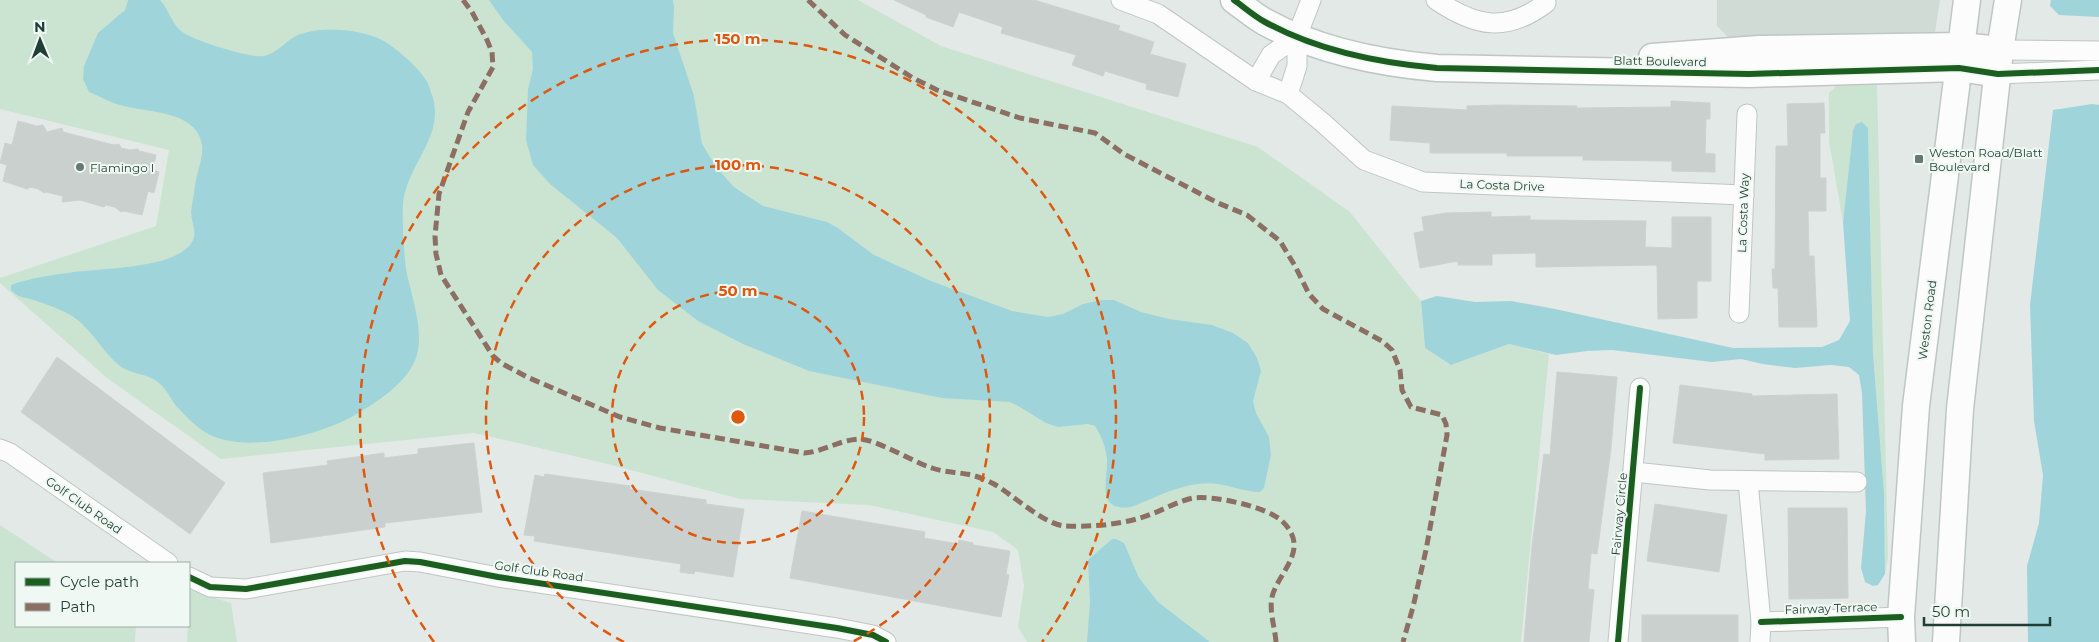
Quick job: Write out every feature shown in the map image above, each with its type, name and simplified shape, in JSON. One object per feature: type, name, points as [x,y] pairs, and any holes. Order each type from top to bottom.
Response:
[{"type":"main road","name":"Blatt Boulevard","points":[[1234,0],[1265,22],[1297,36],[1362,58],[1437,68],[1749,74],[1960,57],[1999,62]]},
{"type":"main road","name":"Weston Road","points":[[1899,636],[1916,406],[1968,0]]},
{"type":"main road","points":[[1946,642],[1960,409],[1999,62],[2008,0]]},
{"type":"street","name":"La Costa Drive","points":[[1121,0],[1158,14],[1256,81],[1288,94],[1364,160],[1423,182],[1744,195]]},
{"type":"street","points":[[1288,94],[1297,66],[1297,36],[1311,0]]},
{"type":"street","points":[[1436,0],[1460,16],[1491,23],[1509,22],[1530,15],[1546,2]]},
{"type":"street","points":[[1256,81],[1272,55],[1297,36]]},
{"type":"street","name":"Blatt Boulevard","points":[[1999,62],[2099,51]]},
{"type":"street","name":"Blatt Boulevard","points":[[1999,62],[2099,70]]},
{"type":"street","name":"La Costa Way","points":[[1739,313],[1747,114]]},
{"type":"street","name":"Fairway Circle","points":[[1618,642],[1640,388]]},
{"type":"street","name":"Golf Club Road","points":[[0,449],[10,453],[167,562]]},
{"type":"street","name":"Fairway Circle","points":[[1634,472],[1710,480],[1857,482]]},
{"type":"street","points":[[1748,481],[1762,622],[1760,642]]},
{"type":"street","name":"Golf Club Road","points":[[190,577],[210,587],[246,589],[405,562],[420,562],[498,577],[837,628],[873,635],[886,642]]},
{"type":"street","name":"Fairway Terrace","points":[[1762,622],[1899,636]]},
{"type":"shaded area","points":[[1717,0],[1940,0],[1935,32],[1732,41],[1717,26]]},
{"type":"green space","points":[[0,0],[858,0],[941,46],[1258,147],[1350,212],[1421,301],[1425,348],[1451,365],[1509,344],[1549,354],[1521,642],[1027,642],[1018,627],[1024,586],[1018,550],[993,532],[869,505],[740,499],[608,464],[474,433],[221,459],[107,378],[0,283],[0,278],[156,226],[169,150],[0,109]]},
{"type":"green space","points":[[1877,85],[1888,557],[1885,574],[1884,493],[1873,353],[1868,128],[1853,130],[1843,222],[1829,141],[1829,93],[1836,86]]},
{"type":"green space","points":[[0,525],[56,562],[15,562],[15,627],[136,627],[135,642],[0,642]]},
{"type":"green space","points":[[190,590],[231,603],[237,642],[187,642],[188,627],[190,627]]},
{"type":"water","points":[[128,0],[160,0],[178,28],[187,35],[247,55],[264,56],[274,52],[296,36],[320,30],[331,29],[363,33],[382,40],[393,47],[412,63],[427,82],[435,110],[434,123],[430,137],[411,176],[403,203],[406,269],[418,323],[419,344],[417,355],[413,365],[400,382],[373,404],[355,415],[320,430],[277,441],[233,442],[215,437],[199,428],[186,417],[159,383],[151,378],[128,371],[114,361],[75,318],[53,307],[15,294],[11,290],[11,285],[26,280],[74,272],[138,266],[171,258],[183,251],[194,238],[191,212],[202,149],[198,134],[191,125],[181,119],[120,105],[89,92],[83,79],[84,66],[98,33],[125,10]]},
{"type":"water","points":[[489,0],[673,0],[673,33],[694,96],[702,144],[717,168],[734,187],[763,206],[827,222],[874,255],[931,281],[1012,311],[1048,317],[1063,314],[1083,304],[1101,300],[1114,300],[1141,312],[1169,319],[1212,325],[1233,333],[1248,343],[1257,358],[1261,371],[1253,401],[1256,413],[1269,437],[1271,455],[1264,488],[1260,492],[1254,492],[1218,484],[1196,484],[1173,490],[1131,507],[1112,505],[1106,493],[1107,459],[1103,442],[1095,426],[1088,424],[1058,427],[1046,423],[1010,402],[942,398],[809,371],[743,344],[698,321],[658,290],[617,238],[550,184],[533,165],[526,140],[528,89],[533,69],[532,52],[503,20]]},
{"type":"water","points":[[2051,0],[2099,0],[2099,17],[2059,15],[2050,6]]},
{"type":"water","points":[[2092,104],[2099,105],[2099,642],[2028,642],[2027,566],[2039,523],[2043,475],[2034,421],[2030,305],[2053,110]]},
{"type":"water","points":[[1862,122],[1868,128],[1873,353],[1884,493],[1885,574],[1878,585],[1873,586],[1865,582],[1861,568],[1866,511],[1862,393],[1859,375],[1849,367],[1831,365],[1795,368],[1741,359],[1712,362],[1612,350],[1556,355],[1509,344],[1451,365],[1425,348],[1421,301],[1437,296],[1475,302],[1511,301],[1733,348],[1822,347],[1839,340],[1850,321],[1843,222],[1853,130],[1856,124]]},
{"type":"water","points":[[1112,539],[1124,543],[1139,578],[1158,602],[1210,642],[1087,642],[1090,602],[1088,560]]},
{"type":"building","points":[[894,0],[1034,0],[1120,26],[1118,30],[1154,42],[1150,54],[1186,64],[1178,97],[1146,89],[1147,84],[1105,71],[1103,76],[1072,65],[1076,55],[1001,33],[1003,27],[959,12],[953,27],[926,17],[926,15]]},
{"type":"building","points":[[1671,101],[1710,103],[1710,119],[1706,119],[1705,153],[1715,154],[1715,172],[1672,171],[1672,161],[1583,160],[1583,156],[1507,156],[1507,153],[1430,153],[1430,143],[1390,140],[1392,106],[1467,110],[1467,106],[1500,105],[1577,106],[1577,108],[1671,107]]},
{"type":"building","points":[[1824,103],[1825,133],[1820,133],[1820,178],[1826,178],[1826,211],[1808,211],[1809,256],[1814,256],[1817,327],[1779,327],[1778,288],[1773,288],[1772,269],[1775,269],[1776,146],[1788,146],[1787,104]]},
{"type":"building","name":"Flamingo I","points":[[18,121],[37,126],[43,125],[47,132],[62,128],[63,132],[114,145],[119,144],[121,148],[138,149],[139,151],[156,155],[153,170],[159,172],[154,193],[148,191],[142,215],[121,212],[115,207],[106,205],[104,207],[80,200],[62,202],[63,196],[44,193],[30,187],[27,189],[3,181],[7,165],[0,163],[5,143],[12,145]]},
{"type":"building","points":[[1491,212],[1491,217],[1530,216],[1530,220],[1646,221],[1645,247],[1672,248],[1672,217],[1711,217],[1711,281],[1697,281],[1697,318],[1658,319],[1657,265],[1536,267],[1536,253],[1492,254],[1492,265],[1458,265],[1458,261],[1420,268],[1414,233],[1424,231],[1422,217],[1446,213]]},
{"type":"building","points":[[57,357],[225,483],[190,534],[21,412]]},
{"type":"building","points":[[1557,372],[1617,377],[1611,448],[1597,554],[1591,553],[1588,589],[1594,590],[1589,642],[1524,642],[1532,546],[1544,454],[1550,455]]},
{"type":"building","points":[[1680,385],[1752,394],[1752,396],[1837,394],[1839,459],[1765,460],[1765,454],[1673,443]]},
{"type":"building","points":[[474,443],[482,512],[385,523],[385,527],[271,543],[263,473],[328,465],[327,461],[384,453],[384,458],[418,454],[418,449]]},
{"type":"building","points":[[545,474],[630,486],[630,489],[706,500],[706,504],[744,509],[733,577],[695,571],[694,574],[680,572],[681,564],[534,541],[535,536],[524,535],[535,475],[544,477]]},
{"type":"building","points":[[1655,504],[1727,515],[1719,572],[1647,561]]},
{"type":"building","points":[[1788,508],[1847,508],[1848,598],[1789,599]]},
{"type":"building","points":[[802,511],[925,532],[924,538],[958,544],[959,540],[973,543],[973,545],[1010,551],[1006,574],[1009,575],[1001,617],[790,578]]},
{"type":"building","points":[[1642,615],[1738,615],[1738,642],[1642,642]]},
{"type":"marked path","points":[[463,0],[472,12],[487,40],[492,52],[493,67],[468,112],[439,194],[435,236],[436,254],[441,275],[493,356],[501,363],[527,377],[620,417],[660,428],[804,453],[818,451],[852,440],[866,440],[932,468],[984,479],[1002,489],[1048,521],[1065,526],[1103,525],[1122,522],[1147,516],[1193,498],[1214,498],[1254,507],[1283,522],[1291,532],[1294,542],[1290,561],[1275,588],[1271,602],[1276,642]]},
{"type":"marked path","points":[[808,0],[845,35],[913,78],[937,90],[1020,118],[1095,133],[1124,154],[1218,203],[1247,215],[1280,241],[1309,294],[1323,309],[1382,341],[1392,350],[1400,370],[1402,390],[1411,407],[1442,415],[1446,424],[1447,435],[1426,550],[1403,642]]},
{"type":"cycle path","points":[[1234,0],[1265,22],[1306,41],[1371,59],[1437,68],[1749,74],[1959,68],[1998,74],[2099,70]]},
{"type":"cycle path","points":[[1618,642],[1640,388]]},
{"type":"cycle path","points":[[190,577],[210,587],[246,589],[405,561],[420,562],[498,577],[837,628],[873,635],[886,642]]},
{"type":"cycle path","points":[[1761,622],[1901,617]]},
{"type":"place","name":"Weston Road/Blatt Boulevard","points":[[1919,159]]},
{"type":"place","name":"Flamingo I","points":[[80,167]]}]
